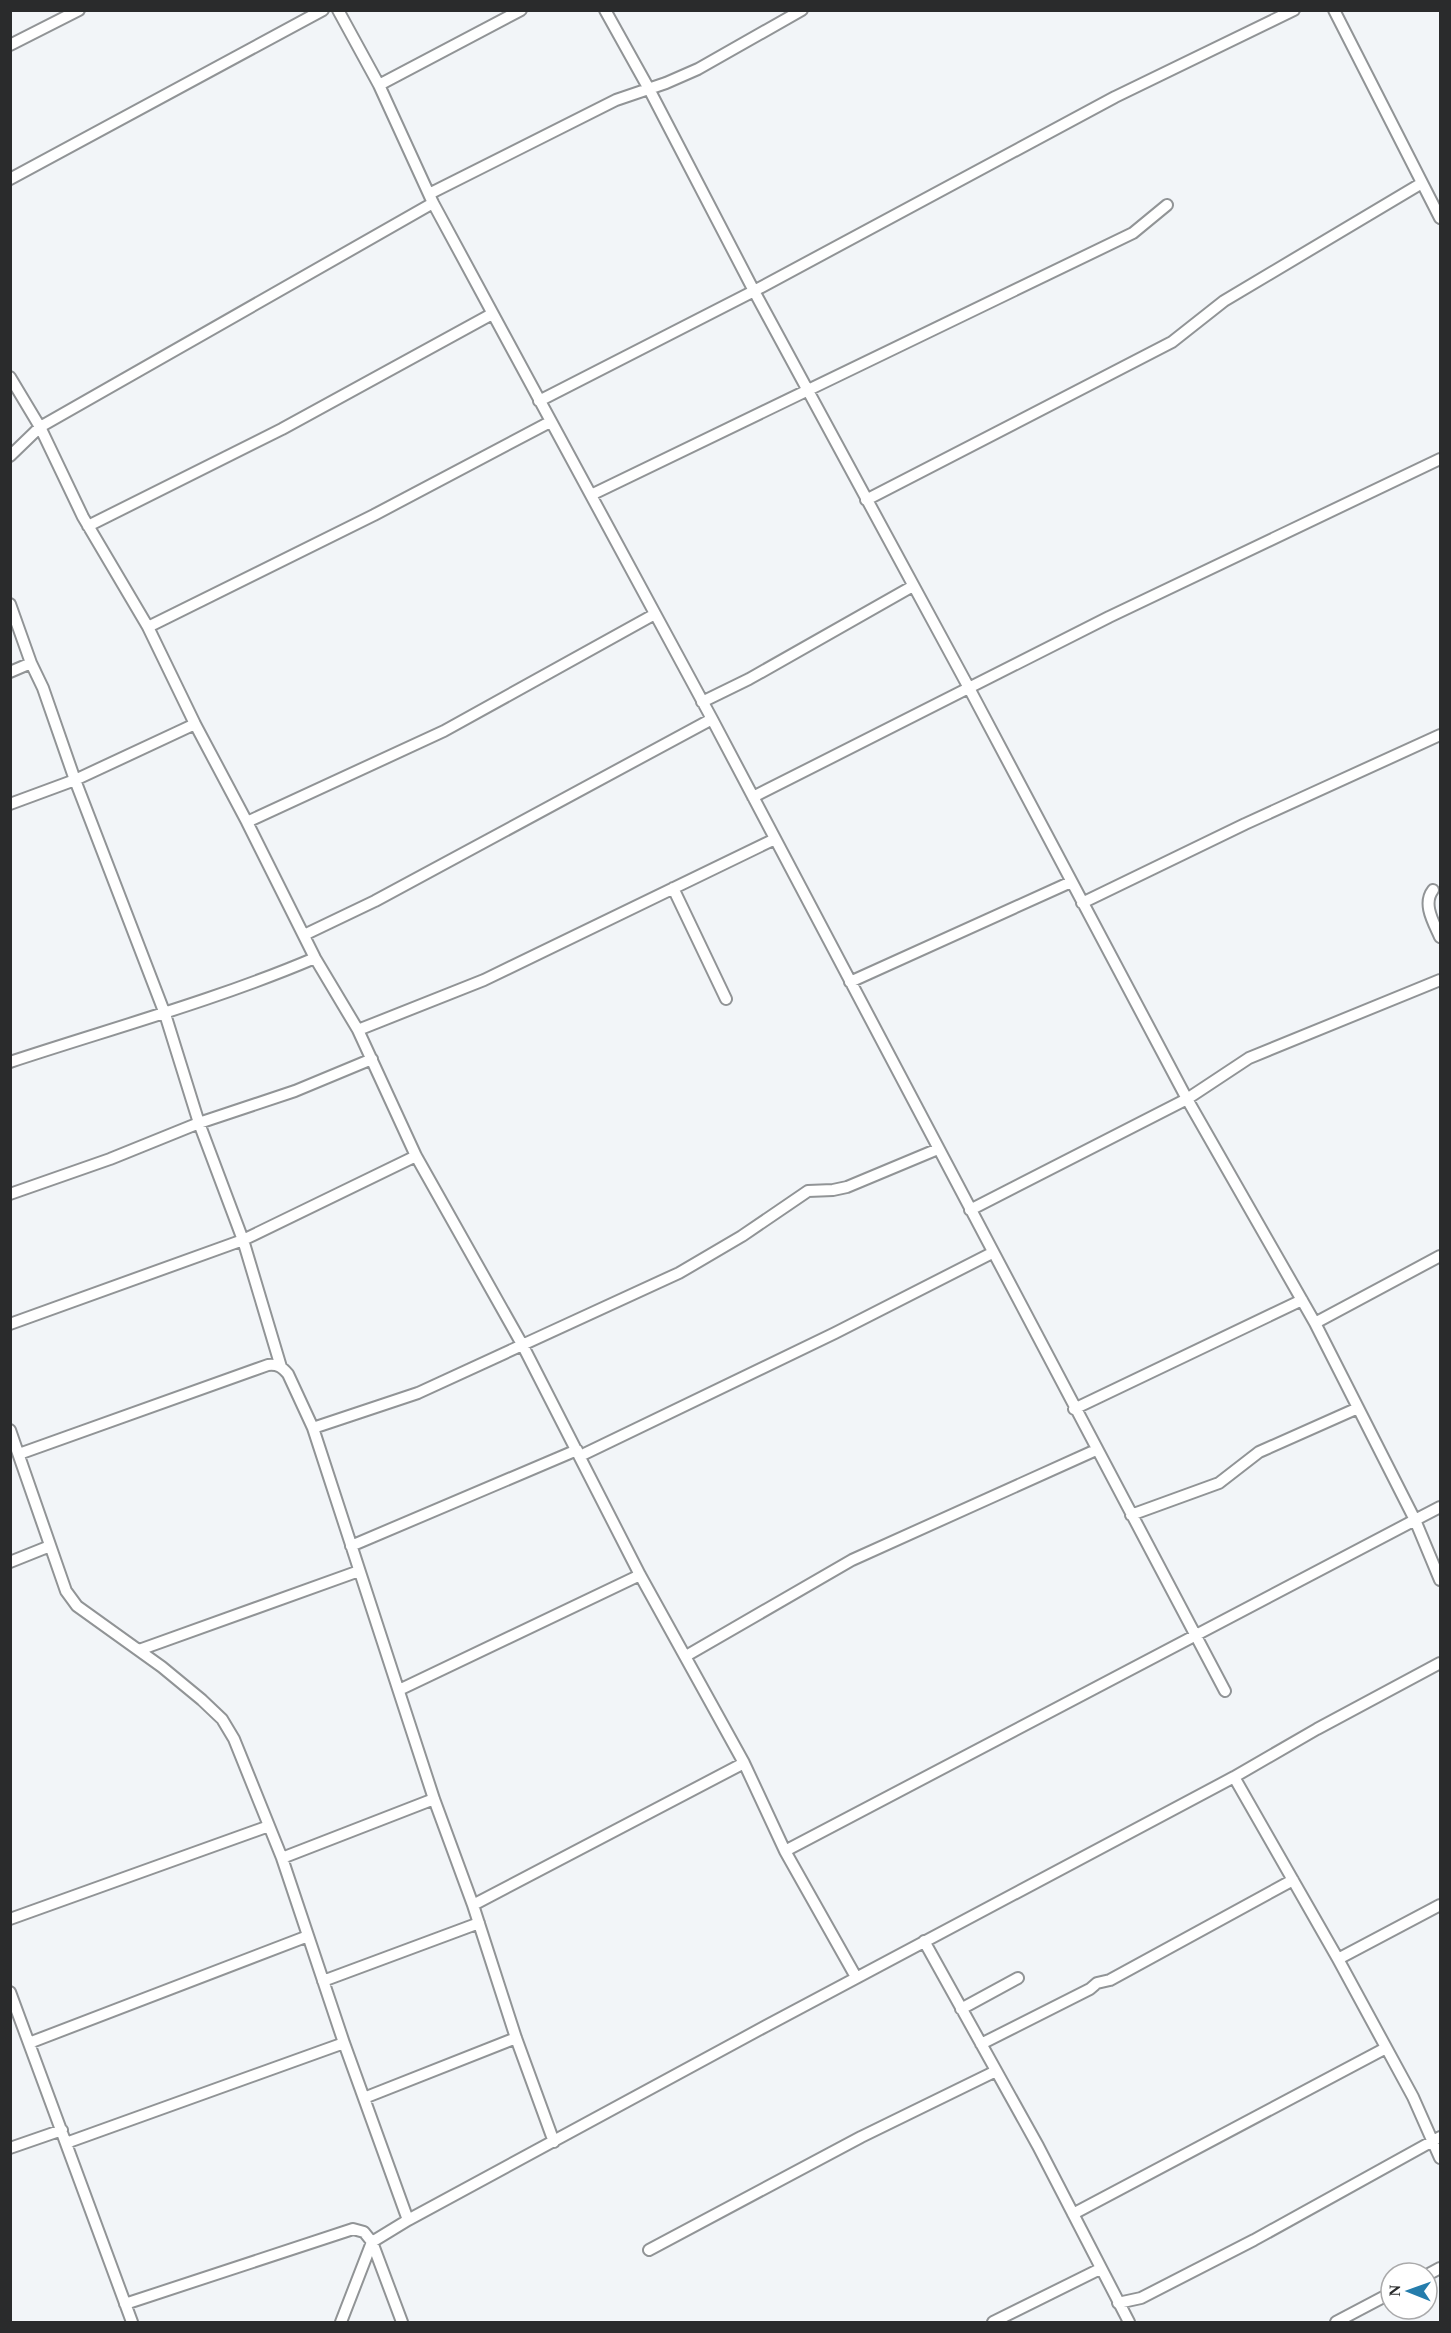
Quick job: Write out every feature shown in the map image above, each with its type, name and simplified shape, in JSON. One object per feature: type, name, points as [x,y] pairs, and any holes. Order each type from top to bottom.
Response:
[{"type":"street","points":[[10,45],[78,10]]},
{"type":"street","points":[[10,179],[323,10]]},
{"type":"street","points":[[338,10],[379,85],[431,199],[712,719],[1224,1691]]},
{"type":"street","points":[[379,85],[521,10]]},
{"type":"street","points":[[604,10],[649,89],[754,291],[969,688],[1187,1099],[1315,1323],[1415,1520],[1440,1580]]},
{"type":"street","points":[[10,456],[40,427],[431,199],[616,100],[698,69],[802,10]]},
{"type":"street","points":[[539,401],[754,291],[1115,97],[1294,10]]},
{"type":"street","points":[[1334,10],[1440,218]]},
{"type":"street","points":[[866,500],[1172,342],[1224,301],[1422,183]]},
{"type":"street","points":[[591,495],[1133,232],[1167,205]]},
{"type":"street","points":[[88,526],[291,424],[492,314]]},
{"type":"street","points":[[10,377],[40,427],[88,526],[148,627],[315,958],[358,1030],[416,1156],[523,1346],[640,1575],[744,1763],[785,1851],[856,1977]]},
{"type":"street","points":[[148,627],[374,515],[550,422]]},
{"type":"street","points":[[753,797],[1108,617],[1440,459]]},
{"type":"street","points":[[702,702],[749,679],[913,586]]},
{"type":"street","points":[[10,604],[31,663],[44,688],[75,780],[165,1014],[199,1123],[243,1240],[281,1367]]},
{"type":"street","points":[[247,822],[444,731],[655,614]]},
{"type":"street","points":[[10,672],[31,663]]},
{"type":"street","points":[[304,935],[375,901],[712,719]]},
{"type":"street","points":[[10,804],[75,780],[195,724]]},
{"type":"street","points":[[1082,903],[1245,824],[1440,735]]},
{"type":"street","points":[[358,1030],[484,980],[775,839]]},
{"type":"street","points":[[850,982],[1071,882]]},
{"type":"street","points":[[673,888],[726,999]]},
{"type":"street","points":[[1433,890],[1428,902],[1429,910],[1440,937]]},
{"type":"street","points":[[10,1062],[259,982],[315,958]]},
{"type":"street","points":[[970,1210],[1187,1099],[1249,1058],[1440,980]]},
{"type":"street","points":[[10,1194],[110,1159],[199,1123],[295,1091],[372,1059]]},
{"type":"street","points":[[313,1428],[418,1393],[679,1273],[742,1236],[808,1191],[833,1190],[847,1186],[938,1149]]},
{"type":"street","points":[[10,1324],[243,1240],[416,1156]]},
{"type":"street","points":[[351,1546],[578,1453],[835,1334],[992,1253]]},
{"type":"street","points":[[1315,1323],[1440,1256]]},
{"type":"street","points":[[1074,1409],[1302,1300]]},
{"type":"street","points":[[19,1454],[268,1365],[275,1364],[288,1374],[313,1428],[434,1798],[554,2142]]},
{"type":"street","points":[[1131,1515],[1219,1483],[1259,1452],[1358,1408]]},
{"type":"street","points":[[10,1430],[66,1591],[77,1606],[139,1650],[202,1700],[222,1719],[234,1739],[282,1858],[344,2043],[408,2220]]},
{"type":"street","points":[[686,1656],[852,1560],[1096,1450]]},
{"type":"street","points":[[785,1851],[1440,1507]]},
{"type":"street","points":[[10,1562],[50,1546]]},
{"type":"street","points":[[139,1650],[359,1571]]},
{"type":"street","points":[[399,1690],[640,1575]]},
{"type":"street","points":[[341,2322],[372,2242],[408,2220],[856,1977],[1234,1778],[1317,1729],[1440,1663]]},
{"type":"street","points":[[473,1905],[744,1763]]},
{"type":"street","points":[[1234,1778],[1338,1959],[1437,2140],[1440,2158]]},
{"type":"street","points":[[282,1858],[434,1798]]},
{"type":"street","points":[[10,1919],[269,1826]]},
{"type":"street","points":[[981,2044],[1090,1989],[1097,1983],[1110,1980],[1293,1880]]},
{"type":"street","points":[[1338,1959],[1440,1905]]},
{"type":"street","points":[[323,1981],[479,1923]]},
{"type":"street","points":[[29,2043],[308,1936]]},
{"type":"street","points":[[924,1941],[1073,2214],[1129,2322]]},
{"type":"street","points":[[962,2009],[1018,1978]]},
{"type":"street","points":[[10,1992],[15,2018],[29,2043],[132,2322]]},
{"type":"street","points":[[364,2098],[516,2038]]},
{"type":"street","points":[[66,2143],[344,2043]]},
{"type":"street","points":[[1073,2214],[1386,2048]]},
{"type":"street","points":[[649,2250],[861,2137],[996,2071]]},
{"type":"street","points":[[10,2148],[62,2130]]},
{"type":"street","points":[[1118,2303],[1141,2298],[1254,2240],[1437,2140]]},
{"type":"street","points":[[125,2304],[348,2230],[364,2232],[372,2242],[402,2322]]},
{"type":"street","points":[[993,2322],[1100,2269]]},
{"type":"street","points":[[1336,2322],[1379,2299]]}]
